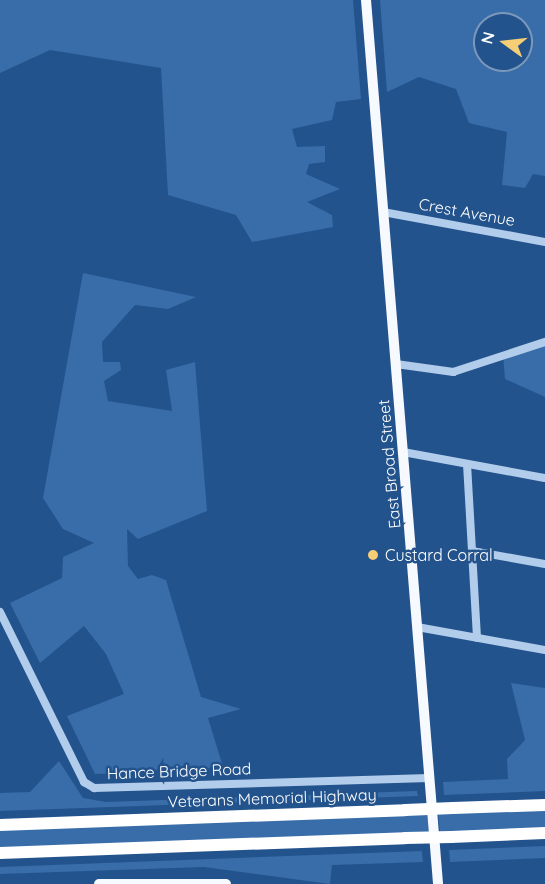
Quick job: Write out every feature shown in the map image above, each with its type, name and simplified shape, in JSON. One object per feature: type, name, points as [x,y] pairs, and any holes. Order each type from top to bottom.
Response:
[{"type":"highway","name":"Veterans Memorial Highway","points":[[0,825],[545,805]]},
{"type":"highway","points":[[0,853],[545,833]]},
{"type":"main road","name":"East Broad Street","points":[[366,0],[438,884]]},
{"type":"main road","points":[[99,884],[226,884]]},
{"type":"street","name":"Crest Avenue","points":[[383,212],[545,242]]},
{"type":"street","points":[[396,364],[453,372],[545,342]]},
{"type":"street","points":[[403,452],[545,478]]},
{"type":"street","points":[[467,464],[477,638]]},
{"type":"street","points":[[472,551],[545,564]]},
{"type":"street","name":"Hance Bridge Road","points":[[0,612],[84,782],[94,788],[429,778]]},
{"type":"street","points":[[417,627],[545,650]]},
{"type":"shaded area","points":[[0,0],[353,0],[361,99],[336,102],[332,120],[292,129],[297,147],[325,146],[325,162],[309,164],[306,174],[340,189],[307,202],[332,215],[333,227],[252,242],[236,215],[168,195],[161,68],[50,50],[0,73]]},
{"type":"shaded area","points":[[380,0],[545,0],[545,176],[533,174],[525,188],[502,185],[507,132],[469,123],[456,89],[419,77],[387,92]]},
{"type":"shaded area","points":[[83,273],[196,297],[168,309],[135,305],[102,342],[103,362],[120,362],[121,370],[104,381],[108,401],[172,411],[166,370],[195,362],[207,511],[138,539],[127,529],[128,566],[138,579],[152,575],[166,580],[201,697],[241,709],[208,718],[224,770],[95,774],[67,716],[124,694],[106,654],[84,626],[40,663],[10,603],[62,578],[63,557],[94,543],[63,529],[43,498]]},
{"type":"shaded area","points":[[545,341],[545,397],[505,379],[503,354]]},
{"type":"shaded area","points":[[511,683],[545,688],[545,791],[444,795],[443,782],[508,779],[507,759],[525,740]]},
{"type":"shaded area","points":[[59,761],[83,798],[106,802],[417,791],[418,796],[0,811],[0,793],[30,792]]},
{"type":"shaded area","points":[[545,808],[545,830],[440,832],[438,813]]},
{"type":"shaded area","points":[[427,813],[429,832],[0,849],[0,830]]},
{"type":"shaded area","points":[[545,846],[545,858],[450,862],[449,850]]},
{"type":"shaded area","points":[[422,851],[423,862],[332,865],[330,884],[204,867],[0,874],[0,867]]},
{"type":"place","name":"Custard Corral","points":[[373,555]]}]
